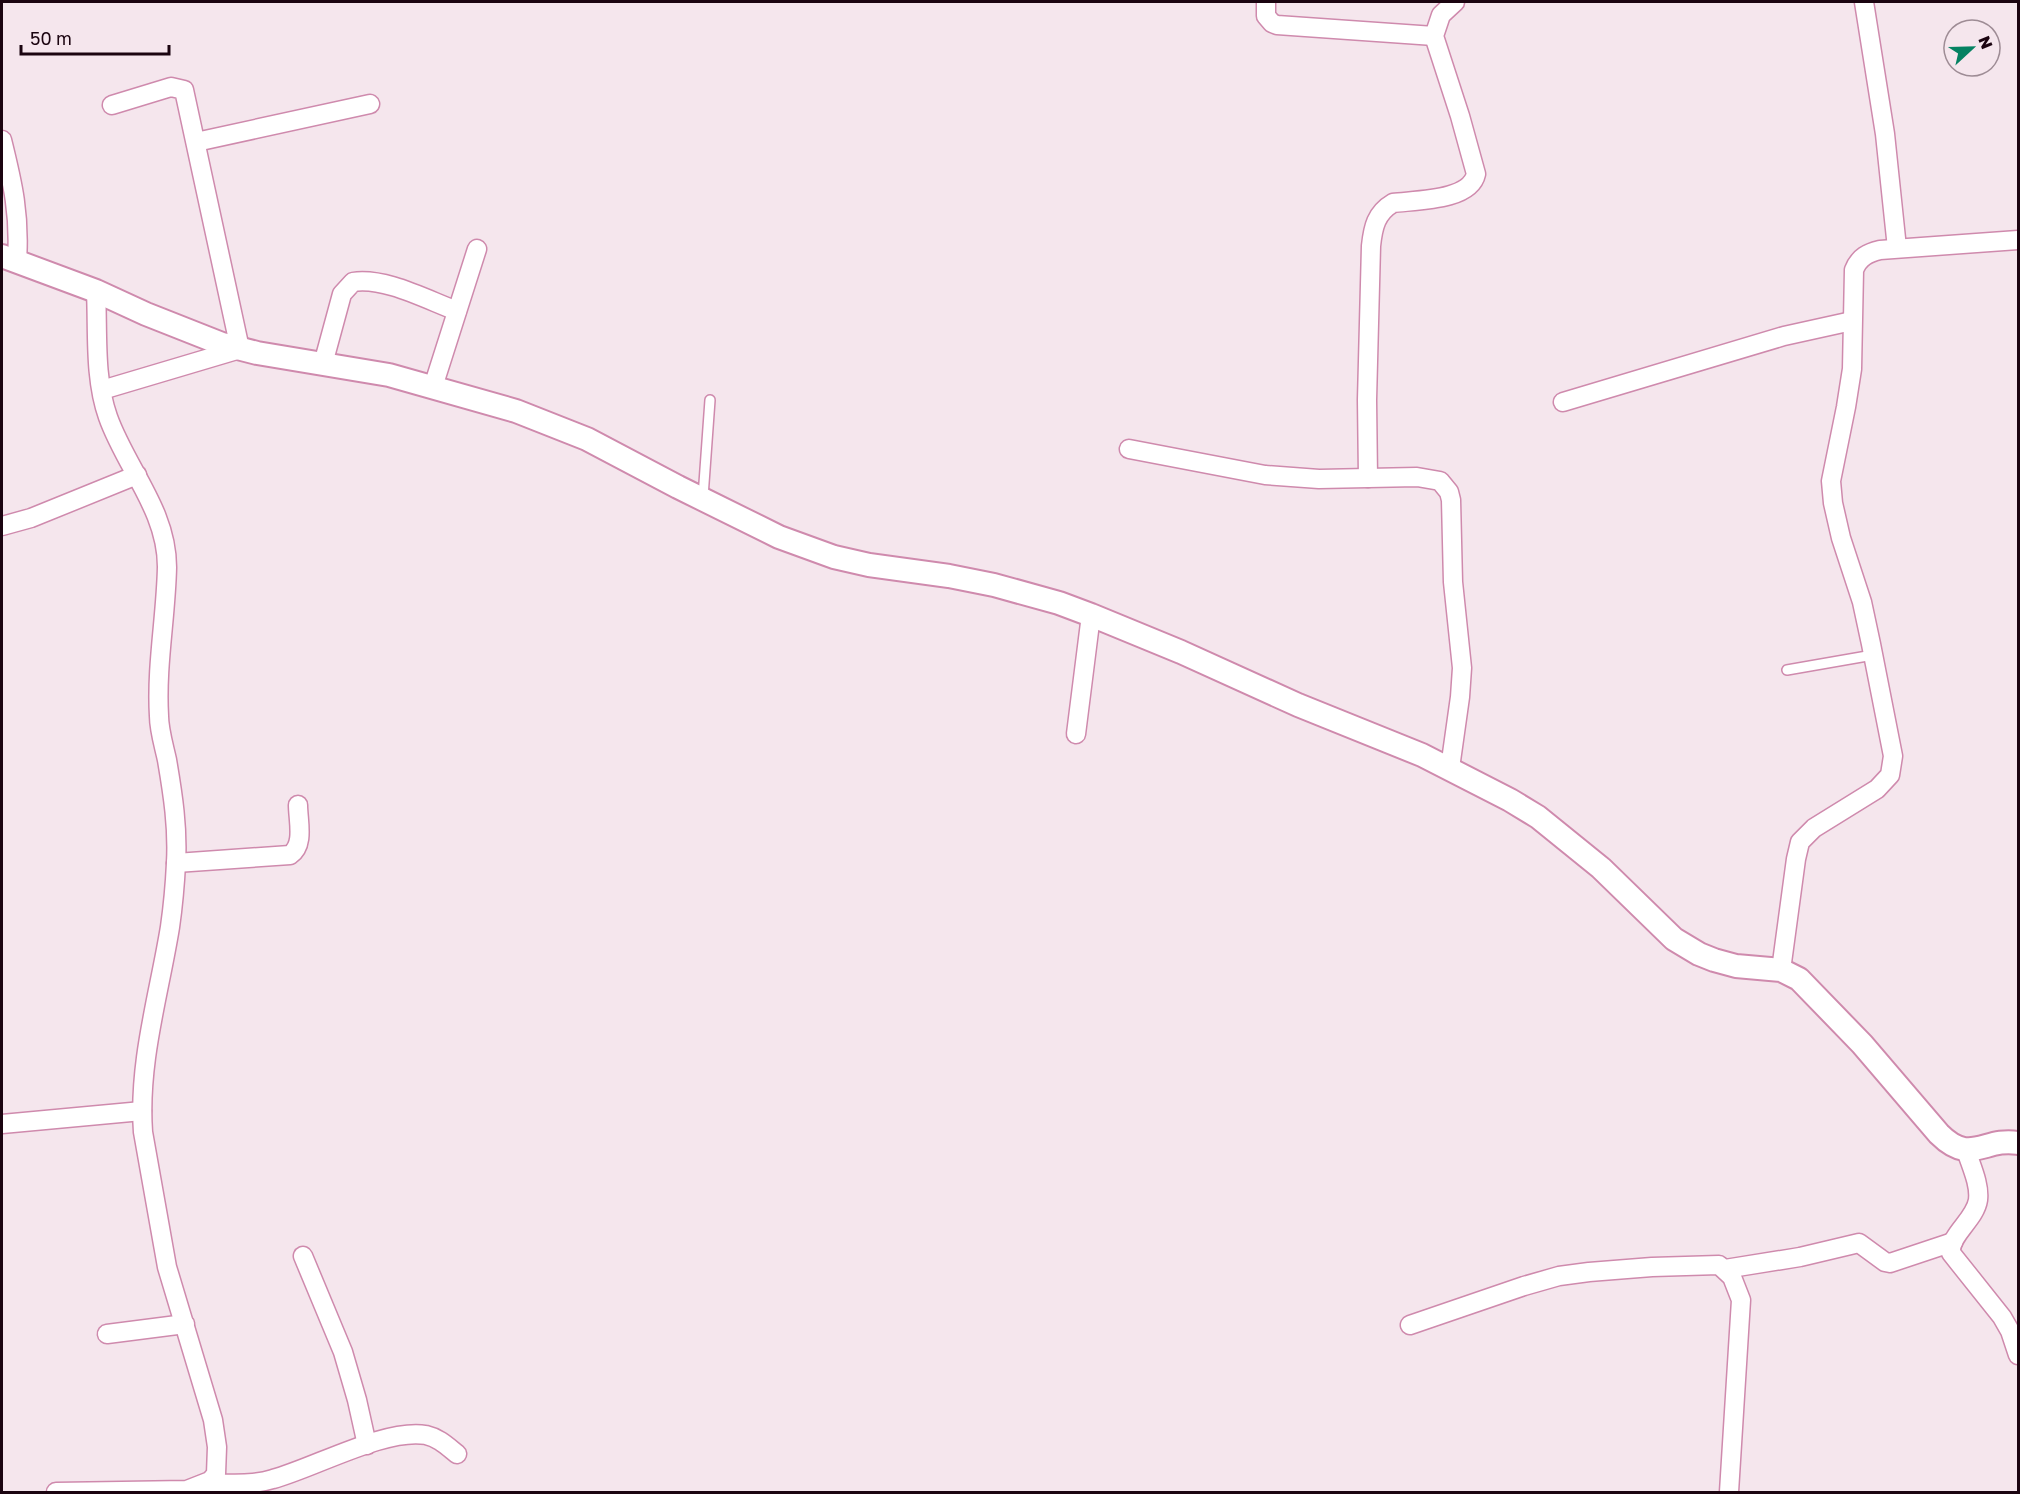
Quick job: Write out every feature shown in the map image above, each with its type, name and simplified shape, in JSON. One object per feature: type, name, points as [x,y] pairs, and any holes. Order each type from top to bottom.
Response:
[{"type":"street","points":[[1266,2],[1266,16],[1277,25],[1434,36]]},
{"type":"street","points":[[1368,478],[1366,400],[1373,226],[1385,208],[1393,203],[1462,192],[1474,181],[1476,174],[1434,36],[1441,15],[1455,2]]},
{"type":"street","points":[[1864,2],[1885,134],[1897,248]]},
{"type":"street","points":[[112,105],[171,87],[180,87],[186,93],[240,349]]},
{"type":"street","points":[[196,142],[370,104]]},
{"type":"street","points":[[2,140],[18,213],[19,230],[9,258],[96,291],[185,330],[240,349],[389,375],[516,411],[587,439],[779,537],[834,557],[878,567],[949,576],[994,585],[1059,603],[1181,652],[1298,705],[1422,755],[1538,817],[1601,868],[1685,947],[1713,960],[1781,970],[1798,979],[1863,1044],[1952,1146],[1966,1150],[2018,1141]]},
{"type":"street","points":[[1781,970],[1800,842],[1814,828],[1877,789],[1890,775],[1893,756],[1862,602],[1841,538],[1833,503],[1831,481],[1852,369],[1853,276],[1856,263],[1872,252],[1897,248],[2019,240]]},
{"type":"street","points":[[432,387],[477,249]]},
{"type":"street","points":[[323,364],[342,294],[353,282],[386,285],[457,311]]},
{"type":"street","points":[[96,291],[102,390],[107,415],[155,512],[165,546],[167,566],[159,665],[159,718],[174,800],[176,863],[170,925],[145,1060],[142,1111],[143,1132],[167,1267],[213,1420],[217,1447],[216,1474],[205,1484]]},
{"type":"street","points":[[1563,402],[1784,336],[1852,321]]},
{"type":"street","points":[[102,390],[240,349]]},
{"type":"street","points":[[1129,449],[1265,475],[1319,478],[1430,478],[1440,481],[1449,492],[1451,500],[1453,582],[1462,668],[1450,768]]},
{"type":"street","points":[[2,526],[31,518],[137,475]]},
{"type":"street","points":[[1076,734],[1091,615]]},
{"type":"street","points":[[176,863],[290,855],[299,842],[298,805]]},
{"type":"street","points":[[2,1124],[142,1111]]},
{"type":"street","points":[[1966,1150],[1978,1189],[1978,1202],[1950,1250],[1952,1256],[2002,1317],[2019,1355]]},
{"type":"street","points":[[1410,1325],[1558,1276],[1712,1264],[1725,1269],[1800,1257],[1859,1242],[1885,1262],[1890,1263],[1953,1242]]},
{"type":"street","points":[[303,1256],[343,1352],[367,1445]]},
{"type":"street","points":[[1725,1269],[1737,1287],[1741,1300],[1729,1492]]},
{"type":"street","points":[[107,1334],[185,1324]]},
{"type":"street","points":[[56,1492],[187,1490],[205,1484],[250,1483],[273,1479],[367,1445],[406,1435],[425,1435],[441,1440],[457,1454]]},
{"type":"lane","points":[[702,499],[710,400]]},
{"type":"lane","points":[[1787,670],[1873,655]]}]
